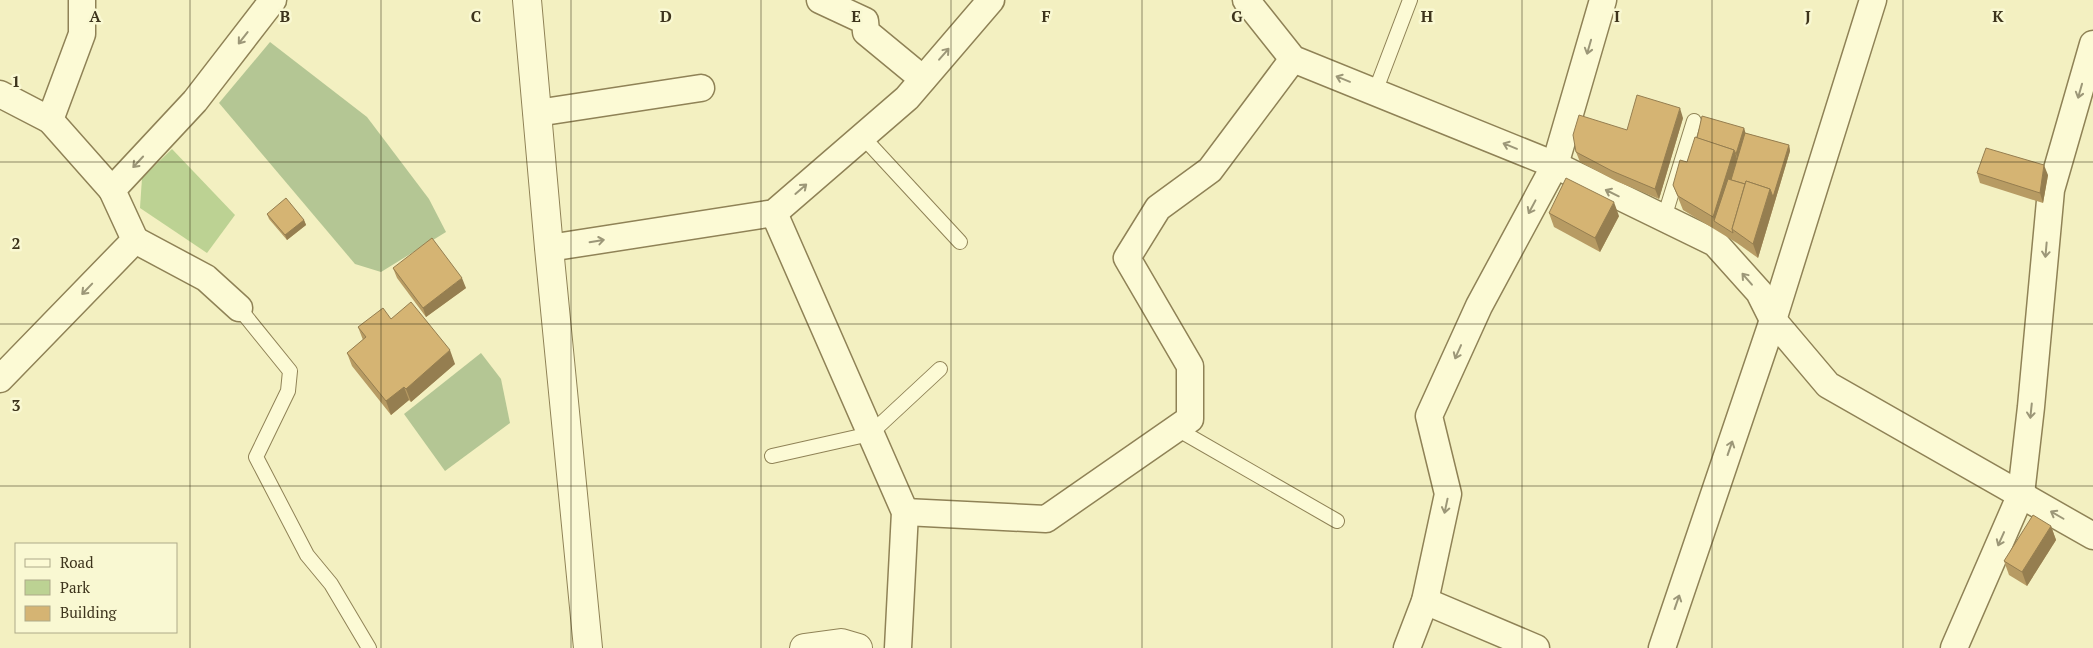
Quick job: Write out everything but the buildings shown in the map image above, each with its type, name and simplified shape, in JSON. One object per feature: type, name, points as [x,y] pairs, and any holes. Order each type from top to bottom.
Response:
[{"type":"street","points":[[50,120],[82,34],[82,0]]},
{"type":"street","points":[[112,190],[195,100],[273,0]]},
{"type":"street","points":[[527,0],[588,648]]},
{"type":"street","points":[[820,0],[865,21],[866,32],[923,79]]},
{"type":"street","points":[[549,248],[774,213],[907,98],[991,0]]},
{"type":"street","points":[[1246,0],[1293,59],[1555,164],[1715,244],[1759,292],[1773,320],[1828,385],[2093,536]]},
{"type":"street","points":[[1407,648],[1425,601],[1448,494],[1429,416],[1479,306],[1555,164],[1603,0]]},
{"type":"street","points":[[1662,648],[1773,320],[1873,0]]},
{"type":"street","points":[[1954,648],[2021,494],[2032,398],[2051,190],[2093,44]]},
{"type":"street","points":[[905,512],[1046,519],[1190,419],[1190,366],[1128,258],[1158,208],[1210,170],[1293,59]]},
{"type":"street","points":[[537,113],[701,88]]},
{"type":"street","points":[[0,94],[50,120],[112,190],[135,240],[206,278],[239,308]]},
{"type":"street","points":[[774,213],[905,512],[898,648]]},
{"type":"street","points":[[0,379],[135,240]]},
{"type":"street","points":[[1425,601],[1536,648]]},
{"type":"street","points":[[804,648],[841,643],[858,648]]},
{"type":"lane","points":[[1375,92],[1410,0]]},
{"type":"lane","points":[[1664,218],[1694,121]]},
{"type":"lane","points":[[862,136],[960,242]]},
{"type":"lane","points":[[239,308],[290,372],[288,391],[256,457],[307,555],[331,584],[369,648]]},
{"type":"lane","points":[[772,456],[870,434],[940,369]]},
{"type":"lane","points":[[1176,429],[1338,521]]},
{"type":"green space","points":[[270,42],[367,117],[429,199],[446,232],[381,272],[355,264],[219,103]]},
{"type":"green space","points":[[172,149],[235,215],[207,253],[140,208],[142,178]]},
{"type":"green space","points":[[481,353],[501,379],[510,423],[445,471],[404,414]]}]
